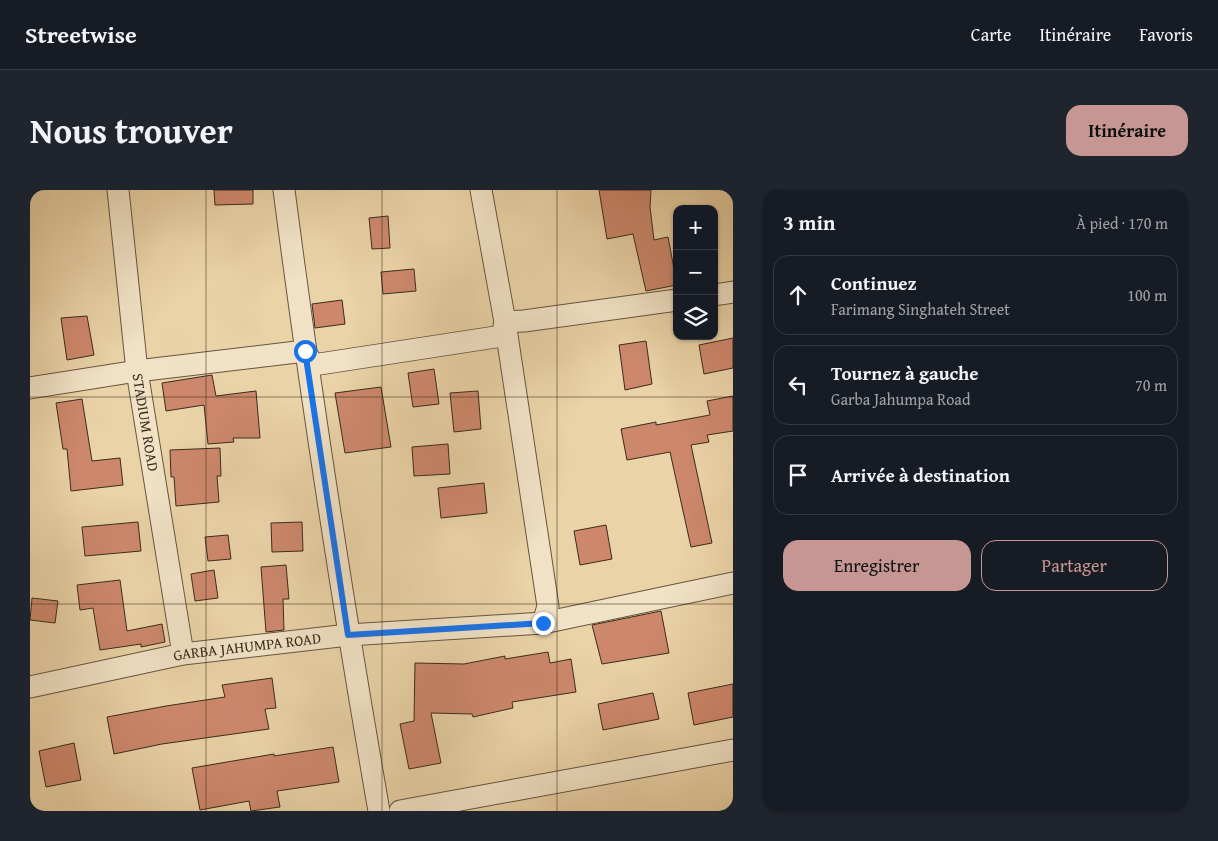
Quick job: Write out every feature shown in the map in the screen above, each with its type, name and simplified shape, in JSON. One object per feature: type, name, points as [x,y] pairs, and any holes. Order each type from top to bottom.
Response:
[{"type":"street","name":"STADIUM ROAD","points":[[118,190],[137,372],[183,654]]},
{"type":"street","points":[[284,190],[305,351],[348,635],[378,811]]},
{"type":"street","points":[[481,190],[505,322],[548,606],[543,623]]},
{"type":"street","points":[[718,294],[733,292]]},
{"type":"street","points":[[505,322],[673,301]]},
{"type":"street","points":[[305,351],[313,365],[502,336],[505,322]]},
{"type":"street","points":[[30,388],[137,372],[305,351]]},
{"type":"street","name":"GARBA JAHUMPA ROAD","points":[[30,687],[183,654],[348,635],[543,623],[733,583]]},
{"type":"street","points":[[400,811],[733,750]]},
{"type":"building","points":[[214,190],[253,190],[253,204],[215,205]]},
{"type":"building","points":[[599,190],[651,190],[650,207],[654,240],[668,237],[673,264],[673,286],[646,291],[633,234],[607,239]]},
{"type":"building","points":[[388,216],[390,248],[372,249],[369,218]]},
{"type":"building","points":[[414,269],[416,291],[383,294],[381,272]]},
{"type":"building","points":[[342,300],[345,324],[315,328],[312,304]]},
{"type":"building","points":[[87,316],[94,355],[67,360],[61,318]]},
{"type":"building","points":[[733,338],[733,368],[704,374],[699,345]]},
{"type":"building","points":[[646,341],[652,384],[625,390],[619,345]]},
{"type":"building","points":[[434,369],[439,404],[413,407],[408,373]]},
{"type":"building","points":[[212,375],[216,396],[256,391],[260,438],[233,438],[234,442],[208,444],[204,405],[166,411],[162,383]]},
{"type":"building","points":[[381,387],[391,447],[345,453],[335,393]]},
{"type":"building","points":[[478,391],[481,429],[454,432],[450,393]]},
{"type":"building","points":[[733,396],[733,431],[707,435],[709,442],[691,445],[712,543],[691,547],[670,452],[627,460],[621,429],[710,415],[707,401]]},
{"type":"building","points":[[82,399],[92,461],[120,458],[123,485],[71,491],[67,449],[63,449],[56,403]]},
{"type":"building","points":[[448,444],[450,474],[414,476],[412,447]]},
{"type":"building","points":[[220,448],[221,476],[217,476],[219,502],[176,506],[174,477],[171,477],[170,450]]},
{"type":"building","points":[[484,483],[487,513],[441,518],[438,488]]},
{"type":"building","points":[[138,522],[141,551],[85,556],[82,527]]},
{"type":"building","points":[[302,522],[303,551],[272,552],[271,523]]},
{"type":"building","points":[[606,525],[612,559],[580,565],[574,531]]},
{"type":"building","points":[[228,535],[231,559],[208,561],[205,537]]},
{"type":"building","points":[[286,565],[289,599],[283,599],[284,630],[266,632],[261,567]]},
{"type":"building","points":[[214,570],[218,598],[195,601],[191,574]]},
{"type":"building","points":[[120,580],[127,631],[162,624],[165,642],[141,647],[141,644],[100,650],[93,608],[80,610],[77,585]]},
{"type":"building","points":[[32,598],[58,601],[55,623],[30,620]]},
{"type":"building","points":[[661,611],[669,653],[602,664],[592,625]]},
{"type":"building","points":[[548,652],[550,663],[571,659],[576,692],[512,702],[513,708],[473,717],[472,714],[431,713],[441,763],[409,769],[400,724],[414,721],[415,663],[464,664],[505,656],[505,659]]},
{"type":"building","points":[[272,678],[276,708],[265,709],[269,729],[162,744],[114,754],[107,717],[225,697],[222,685]]},
{"type":"building","points":[[733,684],[733,717],[694,725],[688,693]]},
{"type":"building","points":[[653,693],[659,719],[603,730],[598,704]]},
{"type":"building","points":[[74,743],[81,780],[46,787],[39,751]]},
{"type":"building","points":[[333,747],[339,782],[277,791],[280,807],[251,811],[249,801],[200,810],[192,768],[274,754],[274,756]]},
{"type":"route","points":[[305,351],[348,635],[543,623]]}]
